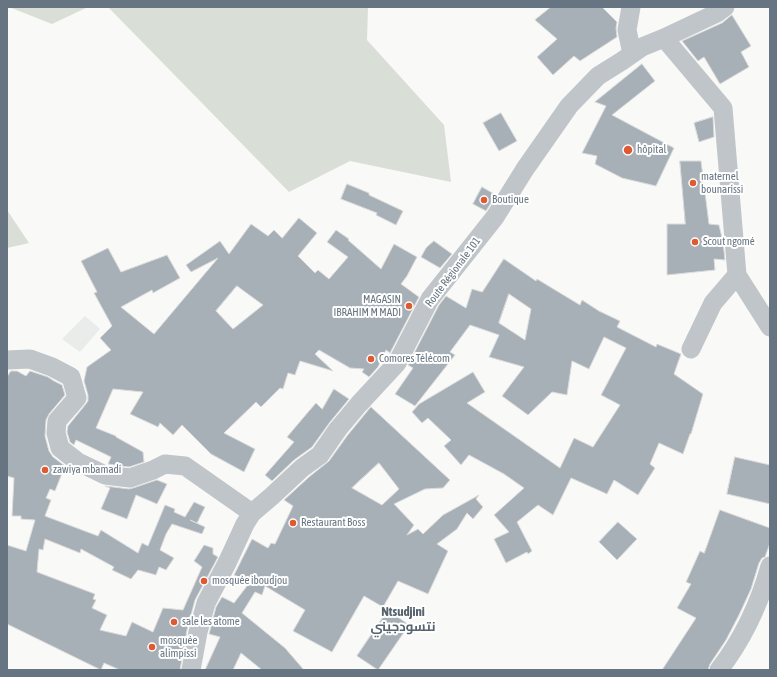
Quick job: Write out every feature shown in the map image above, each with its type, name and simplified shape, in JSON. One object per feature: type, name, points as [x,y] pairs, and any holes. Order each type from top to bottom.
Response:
[{"type":"street","points":[[631,7],[627,30],[632,54]]},
{"type":"street","name":"Route Régionale 101","points":[[191,670],[198,632],[206,603],[245,524],[252,514],[302,468],[320,455],[338,429],[397,363],[430,299],[494,217],[569,106],[598,76],[642,47],[717,13],[725,7]]},
{"type":"street","points":[[664,38],[723,108],[737,275],[770,327]]},
{"type":"street","points":[[691,349],[713,304],[737,275]]},
{"type":"street","points":[[7,360],[30,359],[52,367],[71,377],[77,398],[57,421],[56,433],[60,448],[78,462],[105,475],[130,478],[153,470],[164,464],[185,466],[252,514]]},
{"type":"street","points":[[719,670],[746,629],[767,578],[770,566]]},
{"type":"shaded area","points":[[9,7],[88,7],[52,24]]},
{"type":"shaded area","points":[[108,7],[368,7],[367,40],[444,125],[451,182],[350,161],[289,192]]},
{"type":"shaded area","points":[[7,210],[29,243],[7,248]]},
{"type":"shaded area","points":[[85,316],[100,329],[80,352],[62,339]]},
{"type":"building","points":[[551,7],[602,7],[617,22],[617,37],[580,61],[574,56],[553,75],[537,57],[557,39],[535,20]]},
{"type":"building","points":[[732,15],[751,46],[741,52],[749,67],[720,84],[704,57],[698,61],[682,41],[722,23]]},
{"type":"building","name":"hôpital","points":[[642,64],[655,81],[612,115],[674,148],[656,186],[622,178],[595,164],[597,156],[582,153],[606,106],[595,102]]},
{"type":"building","points":[[501,113],[517,141],[499,151],[483,123]]},
{"type":"building","points":[[713,117],[714,137],[699,142],[694,123]]},
{"type":"building","name":"Scout ngomé","points":[[680,161],[701,161],[709,224],[719,225],[725,260],[714,259],[715,270],[667,275],[667,224],[685,224]]},
{"type":"building","points":[[347,184],[369,193],[369,195],[403,211],[396,225],[376,215],[377,213],[341,199]]},
{"type":"building","name":"Boutique","points":[[482,187],[496,195],[486,211],[473,204]]},
{"type":"building","points":[[299,218],[317,233],[298,256],[315,273],[318,270],[329,279],[348,257],[327,242],[336,230],[349,239],[348,240],[381,269],[394,244],[417,257],[401,284],[419,297],[390,353],[386,350],[378,367],[369,377],[362,372],[364,369],[350,368],[319,350],[315,354],[333,371],[300,361],[295,375],[288,373],[283,389],[280,388],[261,407],[256,402],[224,433],[255,449],[244,472],[211,454],[182,425],[173,435],[160,423],[158,427],[130,414],[143,392],[113,389],[96,428],[116,436],[143,452],[144,462],[129,467],[108,464],[111,457],[76,440],[74,445],[70,442],[67,432],[68,426],[88,401],[84,381],[87,367],[111,350],[100,338],[112,326],[94,293],[97,292],[81,261],[108,248],[121,272],[167,255],[180,278],[153,293],[152,290],[121,307],[154,334],[218,258],[191,272],[186,265],[220,241],[229,254],[251,224],[268,236],[274,230],[282,238]],"holes":[[[237,286],[263,305],[233,329],[216,311]]]},
{"type":"building","points":[[434,241],[452,254],[440,268],[421,257],[426,248]]},
{"type":"building","points":[[504,259],[536,281],[537,279],[580,305],[582,300],[599,311],[620,321],[617,327],[656,347],[657,344],[681,354],[674,374],[703,394],[691,434],[683,454],[659,443],[650,464],[655,468],[638,495],[614,480],[607,494],[571,478],[553,515],[538,505],[517,522],[532,551],[506,563],[494,539],[509,532],[494,515],[524,488],[504,474],[469,455],[461,465],[444,446],[451,440],[428,418],[422,423],[412,412],[419,404],[473,372],[485,392],[467,403],[560,468],[574,438],[593,447],[620,405],[601,395],[626,348],[604,337],[589,369],[572,361],[567,395],[552,392],[528,415],[502,396],[524,367],[489,357],[499,335],[470,325],[450,352],[455,355],[415,406],[395,394],[413,368],[408,365],[439,305],[446,296],[466,308],[472,289],[482,292]],"holes":[[[509,294],[531,309],[525,340],[499,323]]]},
{"type":"building","points":[[11,371],[17,371],[26,376],[30,371],[48,377],[62,385],[65,395],[49,414],[46,420],[45,436],[49,451],[53,457],[65,466],[55,491],[50,489],[46,498],[51,500],[45,516],[98,536],[101,530],[138,553],[142,543],[148,546],[165,505],[175,509],[174,512],[185,517],[194,502],[205,507],[197,523],[190,520],[205,527],[202,534],[172,524],[166,534],[160,550],[174,558],[166,570],[159,567],[156,575],[138,570],[131,579],[112,570],[114,567],[81,549],[80,553],[45,539],[43,550],[39,549],[37,572],[95,594],[93,599],[96,600],[92,608],[107,615],[100,630],[126,636],[132,622],[153,632],[163,608],[183,610],[202,567],[194,561],[204,545],[213,548],[213,554],[218,557],[195,600],[187,630],[180,670],[120,670],[104,663],[101,670],[7,624],[7,545],[26,551],[35,520],[21,519],[21,516],[12,516],[14,478],[7,476],[7,377]]},
{"type":"building","points":[[334,389],[349,399],[312,447],[294,460],[272,481],[265,475],[294,442],[287,437],[316,403],[322,409]]},
{"type":"building","points":[[371,407],[450,480],[443,488],[425,489],[394,504],[414,525],[407,535],[418,529],[423,534],[443,515],[479,495],[476,499],[483,507],[473,519],[467,513],[457,529],[437,544],[448,551],[428,594],[398,581],[383,607],[364,596],[332,652],[293,631],[305,610],[265,586],[262,595],[255,592],[242,613],[285,648],[304,670],[262,670],[241,653],[233,670],[205,670],[220,637],[209,634],[216,607],[222,597],[234,603],[250,582],[234,575],[252,539],[268,548],[271,543],[275,544],[293,506],[284,500],[329,461]],"holes":[[[379,463],[399,489],[382,505],[352,488]]]},
{"type":"building","points":[[735,457],[770,465],[770,504],[727,494]]},
{"type":"building","points":[[157,480],[167,484],[157,504],[136,495],[127,519],[101,509],[110,488],[105,486],[129,489]]},
{"type":"building","points":[[720,510],[770,528],[770,543],[765,557],[762,558],[759,563],[751,589],[739,615],[726,640],[710,664],[708,670],[662,670],[696,618],[677,608],[691,584],[686,582],[700,551],[704,553]]},
{"type":"building","points":[[618,522],[637,539],[617,560],[599,542]]},
{"type":"building","points":[[388,610],[409,625],[378,670],[357,656]]},
{"type":"place","name":"hôpital","points":[[628,150]]},
{"type":"place","name":"maternel bounarissi","points":[[693,183]]},
{"type":"place","name":"Boutique","points":[[484,200]]},
{"type":"place","name":"Scout ngomé","points":[[695,242]]},
{"type":"place","name":"MAGASIN IBRAHIM M MADI","points":[[409,306]]},
{"type":"place","name":"Comores Télécom","points":[[371,359]]},
{"type":"place","name":"zawiya mbamadi","points":[[45,470]]},
{"type":"place","name":"Restaurant Boss","points":[[293,523]]},
{"type":"place","name":"mosquée iboudjou","points":[[204,581]]},
{"type":"place","name":"sale les atome","points":[[174,622]]},
{"type":"place","name":"mosquée alimpissi","points":[[152,647]]},
{"type":"district","name":"Ntsudjini نتسودجيني","points":[[403,620]]}]
